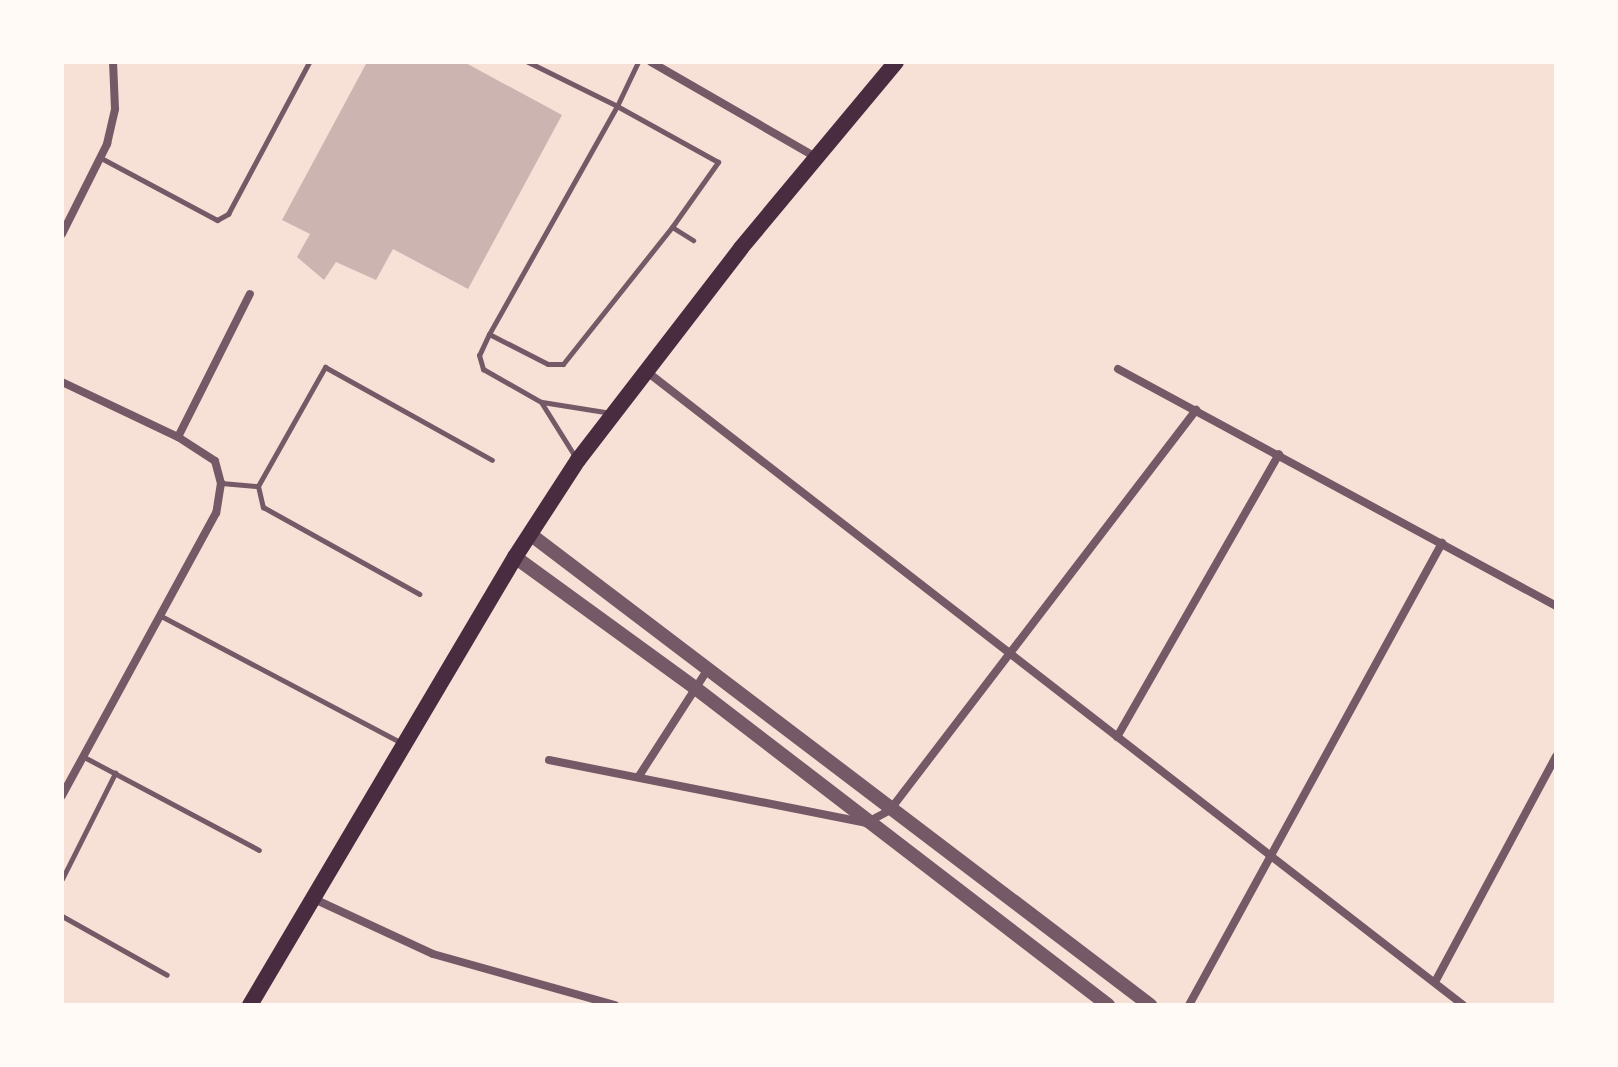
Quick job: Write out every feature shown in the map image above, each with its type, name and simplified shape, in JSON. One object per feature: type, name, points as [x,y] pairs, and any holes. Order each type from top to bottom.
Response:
[{"type":"main road","points":[[250,1005],[515,557],[578,460],[741,248],[896,62]]},
{"type":"street","points":[[62,234],[100,157],[115,109],[113,62]]},
{"type":"street","points":[[651,62],[818,158]]},
{"type":"street","points":[[178,437],[250,294]]},
{"type":"street","points":[[1118,369],[1556,606]]},
{"type":"street","points":[[646,371],[1463,1005]]},
{"type":"street","points":[[62,382],[178,437],[215,461],[221,483],[216,513],[62,796]]},
{"type":"street","points":[[549,760],[866,823],[890,810],[1196,410]]},
{"type":"street","points":[[1117,737],[1279,454]]},
{"type":"street","points":[[530,534],[1150,1005]]},
{"type":"street","points":[[1189,1005],[1442,543]]},
{"type":"street","points":[[515,557],[694,687],[866,823],[1108,1005]]},
{"type":"street","points":[[639,776],[708,669]]},
{"type":"street","points":[[1435,982],[1556,756]]},
{"type":"street","points":[[312,898],[385,935],[433,954],[615,1005]]},
{"type":"lane","points":[[100,157],[217,220],[228,214],[309,62]]},
{"type":"lane","points":[[489,334],[548,364],[563,364],[672,227],[718,162],[617,106],[528,62]]},
{"type":"lane","points":[[613,414],[541,402],[483,369],[479,355],[617,106],[638,62]]},
{"type":"lane","points":[[672,227],[693,240]]},
{"type":"lane","points":[[419,594],[263,507],[258,486],[325,367],[492,460]]},
{"type":"lane","points":[[541,402],[578,460]]},
{"type":"lane","points":[[221,483],[258,486]]},
{"type":"lane","points":[[160,616],[403,744]]},
{"type":"lane","points":[[84,757],[259,850]]},
{"type":"lane","points":[[62,879],[115,773]]},
{"type":"lane","points":[[62,916],[167,975]]},
{"type":"building","points":[[367,62],[464,62],[562,115],[468,289],[393,249],[376,280],[336,262],[324,280],[297,257],[310,234],[282,220]]}]
